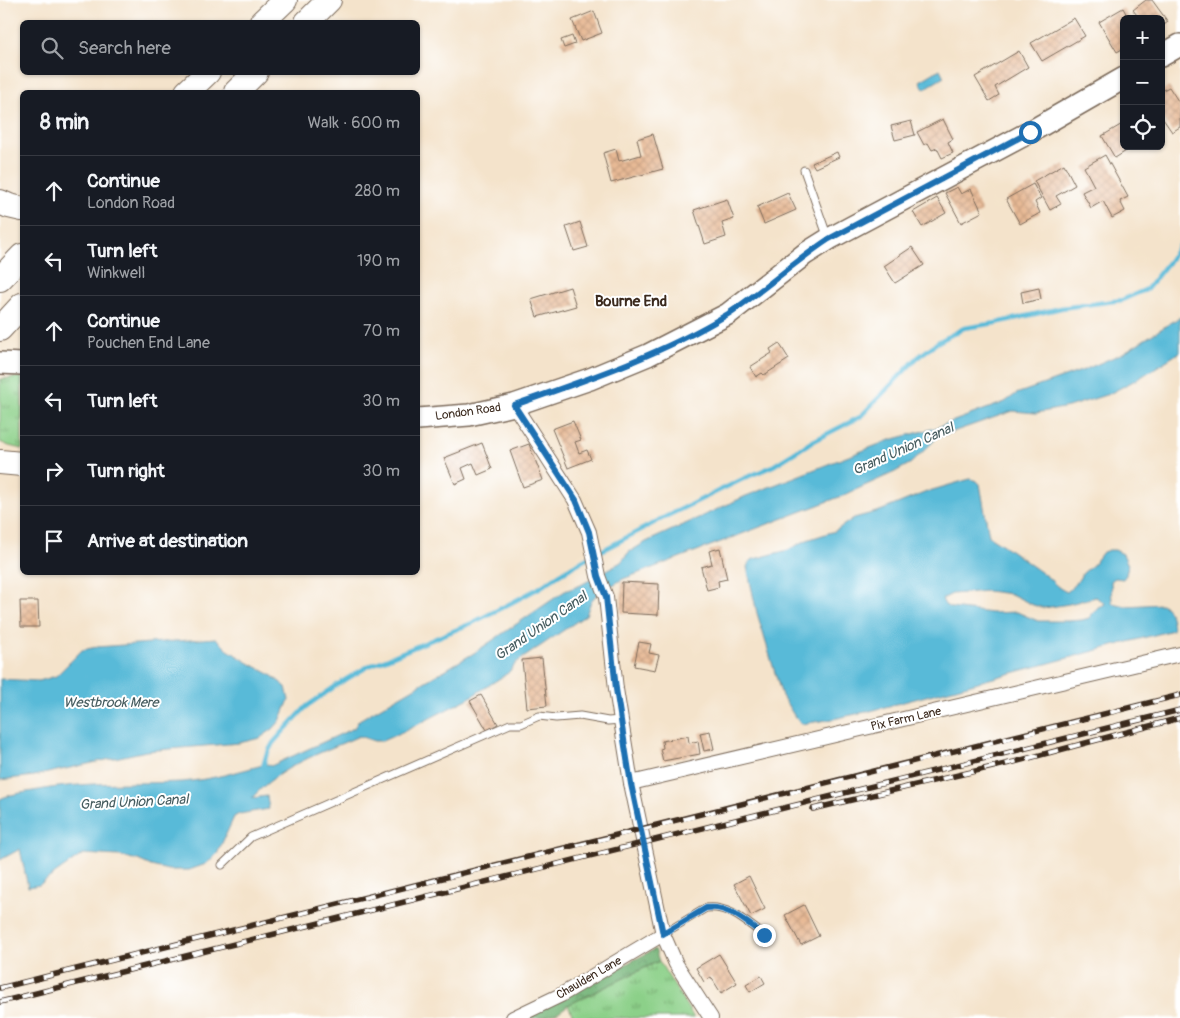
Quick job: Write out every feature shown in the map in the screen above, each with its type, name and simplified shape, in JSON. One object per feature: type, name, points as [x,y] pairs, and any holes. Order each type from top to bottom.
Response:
[{"type":"highway","points":[[264,20],[285,0]]},
{"type":"highway","points":[[309,20],[329,0]]},
{"type":"highway","points":[[189,90],[205,75]]},
{"type":"highway","points":[[238,90],[253,75]]},
{"type":"highway","points":[[0,202],[20,209]]},
{"type":"highway","points":[[0,279],[20,258]]},
{"type":"highway","points":[[0,328],[20,307]]},
{"type":"highway","points":[[0,462],[20,464]]},
{"type":"main road","points":[[1165,53],[1180,44]]},
{"type":"main road","name":"London Road","points":[[420,419],[469,415],[514,405],[648,355],[728,314],[805,254],[829,239],[1030,132],[1120,80]]},
{"type":"main road","points":[[0,363],[20,364]]},
{"type":"street","points":[[514,405],[576,500],[589,532],[597,570],[606,597],[631,784],[663,934],[676,964],[711,1018]]},
{"type":"street","name":"Pix Farm Lane","points":[[631,784],[1180,654]]},
{"type":"street","name":"Chaulden Lane","points":[[513,1018],[561,995],[663,934]]},
{"type":"lane","points":[[804,170],[829,239]]},
{"type":"lane","points":[[222,865],[251,837],[510,724],[521,724],[539,716],[556,718],[580,716],[621,720]]},
{"type":"lane","points":[[663,934],[706,908],[714,907],[730,912],[764,935]]},
{"type":"green space","points":[[20,377],[20,449],[0,442],[0,379]]},
{"type":"green space","points":[[655,949],[659,961],[568,1005],[557,1013],[541,1017],[522,1018]]},
{"type":"green space","points":[[659,961],[694,1018],[574,1018],[568,1005]]},
{"type":"water","points":[[940,69],[944,77],[924,89],[920,81]]},
{"type":"water","name":"Grand Union Canal","points":[[1180,317],[1180,352],[1141,377],[1109,394],[1068,407],[1036,413],[1013,411],[938,437],[911,463],[842,496],[623,579],[597,594],[591,601],[586,615],[517,662],[508,673],[469,698],[382,741],[374,741],[359,736],[302,761],[275,777],[252,798],[267,796],[269,809],[239,814],[234,817],[217,854],[206,864],[189,870],[168,870],[120,856],[83,854],[39,885],[28,887],[20,849],[0,860],[0,799],[16,794],[70,786],[192,781],[267,764],[271,766],[354,728],[359,720],[474,653],[565,591],[581,585],[621,562],[629,552],[646,542],[746,496],[890,440],[935,428],[1005,402],[1016,394],[1084,370],[1123,353]]},
{"type":"water","points":[[970,479],[977,481],[980,484],[989,536],[1067,592],[1103,552],[1115,550],[1123,554],[1128,565],[1126,575],[1123,579],[1115,578],[1111,581],[1112,603],[1125,606],[1162,604],[1170,616],[1173,630],[870,711],[802,724],[795,717],[782,696],[757,613],[747,567],[750,561],[788,550],[807,540],[835,531],[854,518],[880,511],[929,491]],"holes":[[[987,591],[1011,594],[1033,605],[1044,608],[1096,597],[1105,604],[1098,607],[1089,618],[1082,620],[1038,621],[1017,612],[992,613],[951,608],[945,605],[942,599],[952,594]]]},
{"type":"water","name":"Westbrook Mere","points":[[216,638],[228,650],[271,675],[286,687],[289,700],[280,721],[273,729],[260,738],[239,743],[146,751],[34,776],[0,780],[0,679],[39,681],[56,676],[82,650],[97,647]]},
{"type":"building","points":[[1146,0],[1152,0],[1163,15],[1137,15],[1133,10]]},
{"type":"building","points":[[1123,8],[1127,15],[1120,15],[1120,50],[1117,52],[1099,22]]},
{"type":"building","points":[[594,11],[602,33],[581,41],[572,20]]},
{"type":"building","points":[[1074,18],[1085,36],[1042,61],[1031,43]]},
{"type":"building","points":[[572,36],[575,44],[564,48],[561,40]]},
{"type":"building","points":[[1019,51],[1028,67],[995,87],[999,95],[989,101],[975,77]]},
{"type":"building","points":[[1169,87],[1180,104],[1180,127],[1172,132],[1165,122],[1165,89]]},
{"type":"building","points":[[943,119],[953,139],[948,142],[953,153],[942,158],[937,148],[932,150],[928,143],[924,145],[917,132]]},
{"type":"building","points":[[911,121],[915,135],[895,140],[891,126]]},
{"type":"building","points":[[1120,125],[1120,150],[1128,150],[1115,158],[1102,136]]},
{"type":"building","points":[[653,134],[663,169],[611,183],[603,153],[616,149],[619,161],[641,155],[637,139]]},
{"type":"building","points":[[837,152],[839,157],[815,168],[812,163]]},
{"type":"building","points":[[1105,155],[1128,197],[1120,201],[1125,211],[1112,218],[1103,201],[1091,208],[1082,192],[1094,186],[1084,167]]},
{"type":"building","points":[[1064,164],[1075,185],[1056,196],[1061,204],[1050,210],[1034,181]]},
{"type":"building","points":[[1033,184],[1041,198],[1035,202],[1040,213],[1020,224],[1006,199]]},
{"type":"building","points":[[957,187],[961,194],[971,189],[982,212],[961,223],[945,193]]},
{"type":"building","points":[[788,193],[796,210],[764,224],[757,207]]},
{"type":"building","points":[[937,198],[946,213],[922,227],[913,212]]},
{"type":"building","points":[[727,199],[734,219],[722,223],[726,237],[705,244],[694,210]]},
{"type":"building","points":[[580,222],[588,247],[574,251],[566,227]]},
{"type":"building","points":[[912,247],[924,265],[895,283],[884,266]]},
{"type":"building","points":[[570,287],[576,306],[537,317],[531,299]]},
{"type":"building","points":[[1039,288],[1041,299],[1023,303],[1021,292]]},
{"type":"building","points":[[779,343],[789,359],[764,375],[762,373],[756,377],[750,367],[772,353],[770,349]]},
{"type":"building","points":[[573,421],[581,440],[575,442],[579,453],[587,450],[591,459],[568,468],[552,429]]},
{"type":"building","points":[[482,443],[492,469],[478,475],[473,463],[462,468],[466,479],[455,484],[444,458]]},
{"type":"building","points":[[529,444],[543,480],[523,487],[510,451]]},
{"type":"building","points":[[720,548],[727,579],[718,581],[719,587],[707,590],[701,567],[712,564],[709,551]]},
{"type":"building","points":[[622,582],[659,584],[658,615],[621,613]]},
{"type":"building","points":[[20,601],[38,601],[39,627],[21,627]]},
{"type":"building","points":[[639,642],[651,644],[649,653],[659,655],[655,670],[634,666]]},
{"type":"building","points":[[542,658],[547,706],[527,708],[522,660]]},
{"type":"building","points":[[481,695],[498,724],[487,730],[470,701]]},
{"type":"building","points":[[710,731],[714,749],[704,751],[700,733]]},
{"type":"building","points":[[688,736],[689,743],[698,741],[700,754],[663,761],[660,749],[663,748],[662,741]]},
{"type":"building","points":[[749,876],[765,909],[751,916],[734,884]]},
{"type":"building","points":[[804,905],[819,936],[801,945],[785,915]]},
{"type":"building","points":[[719,954],[737,983],[721,993],[711,977],[704,982],[696,968]]},
{"type":"building","points":[[761,976],[765,983],[750,992],[746,985]]},
{"type":"waterway","points":[[262,770],[266,756],[273,743],[307,706],[367,667],[472,623],[539,588],[573,566],[667,516],[773,466],[813,441],[860,417],[917,358],[938,342],[964,328],[996,323],[1061,308],[1122,300],[1147,289],[1180,244]]},
{"type":"railway","points":[[0,988],[1180,695]]},
{"type":"railway","points":[[0,1002],[1180,710]]},
{"type":"railway","points":[[813,809],[1014,762],[1180,718]]},
{"type":"district","name":"Bourne End","points":[[631,301]]},
{"type":"route","points":[[764,935],[730,912],[714,907],[706,908],[663,934],[631,784],[616,689],[606,597],[598,576],[589,532],[576,500],[514,405],[648,355],[728,314],[805,254],[829,239],[1030,132]]}]
